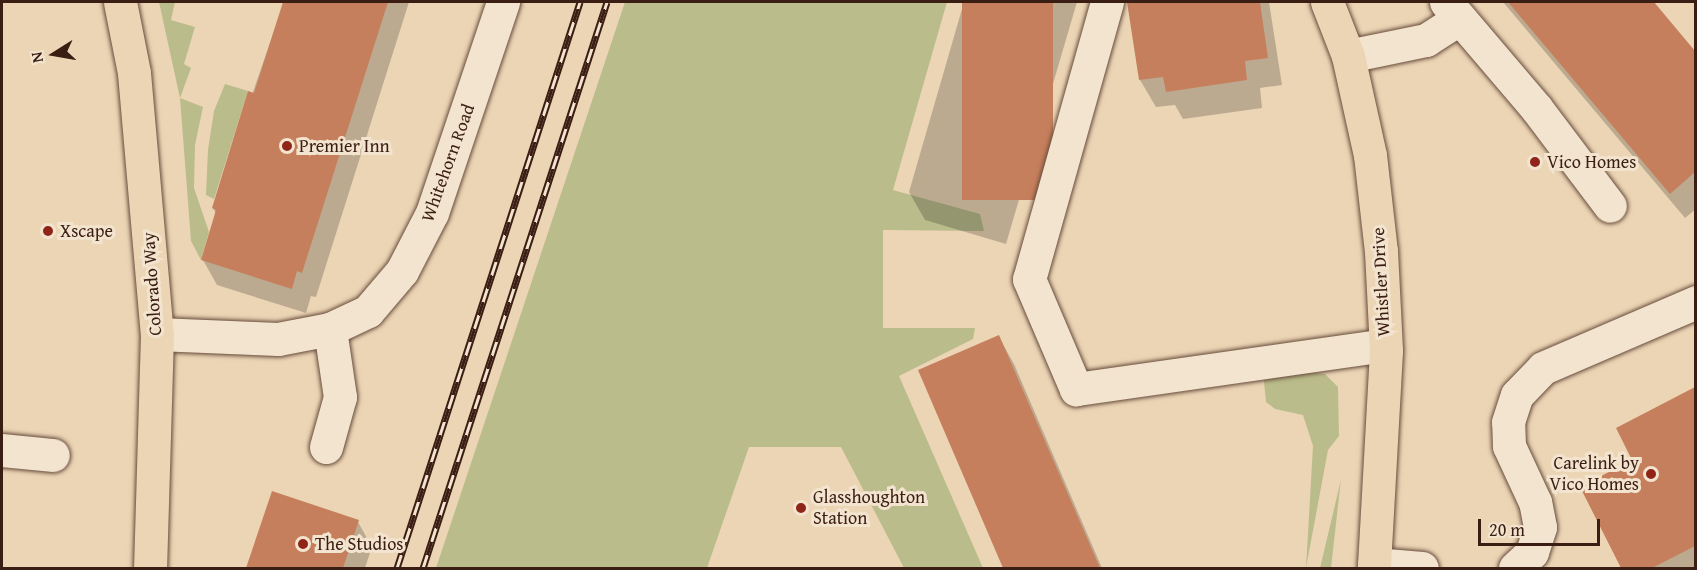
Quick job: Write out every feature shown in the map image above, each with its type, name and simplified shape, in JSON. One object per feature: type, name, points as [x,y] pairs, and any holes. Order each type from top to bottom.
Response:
[{"type":"main road","name":"Colorado Way","points":[[120,2],[134,73],[157,334],[150,568]]},
{"type":"main road","name":"Whistler Drive","points":[[1327,2],[1348,56],[1370,155],[1381,251],[1385,345],[1374,566]]},
{"type":"lane","name":"Whitehorn Road","points":[[157,334],[278,339],[330,329],[368,311],[402,271],[432,213],[503,2]]},
{"type":"lane","points":[[1107,2],[1029,279],[1076,389],[1385,345]]},
{"type":"lane","points":[[1348,56],[1426,40],[1453,10],[1537,110],[1610,206]]},
{"type":"lane","points":[[1515,568],[1532,552],[1540,527],[1535,502],[1509,446],[1508,422],[1517,395],[1543,368],[1695,302]]},
{"type":"lane","points":[[326,447],[340,397],[330,329]]},
{"type":"lane","points":[[2,450],[52,455]]},
{"type":"lane","points":[[1374,566],[1422,568]]},
{"type":"green space","points":[[159,2],[175,2],[171,20],[195,27],[184,64],[191,68],[180,98]]},
{"type":"green space","points":[[625,2],[947,2],[893,190],[980,214],[984,231],[883,230],[883,328],[975,328],[973,339],[899,376],[983,568],[904,568],[841,447],[749,447],[707,568],[436,568]]},
{"type":"green space","points":[[225,84],[248,91],[214,199],[206,195],[208,150],[214,111]]},
{"type":"green space","points":[[180,98],[203,107],[195,145],[194,188],[209,232],[201,260],[191,241]]},
{"type":"green space","points":[[1301,371],[1325,374],[1338,387],[1339,436],[1328,450],[1306,568],[1313,446],[1303,415],[1275,409],[1266,402],[1263,372]]},
{"type":"green space","points":[[1341,479],[1331,568],[1320,568],[1339,488]]},
{"type":"building","name":"Premier Inn","points":[[283,2],[388,2],[302,273],[297,271],[292,289],[201,260],[216,210],[212,208],[248,91],[254,93]]},
{"type":"building","points":[[962,2],[1053,2],[1053,200],[962,200]]},
{"type":"building","points":[[1127,2],[1260,2],[1268,58],[1245,61],[1247,80],[1166,92],[1163,77],[1139,80]]},
{"type":"building","name":"Vico Homes","points":[[1508,2],[1654,2],[1695,51],[1695,172],[1670,194]]},
{"type":"building","points":[[999,335],[1100,568],[1003,568],[918,370]]},
{"type":"building","name":"Carelink by Vico Homes","points":[[1695,387],[1695,546],[1652,568],[1621,568],[1580,487],[1632,460],[1616,428]]},
{"type":"building","name":"The Studios","points":[[272,491],[359,520],[343,568],[246,568]]},
{"type":"railway","points":[[397,568],[580,2]]},
{"type":"railway","points":[[423,568],[607,2]]},
{"type":"place","name":"Premier Inn","points":[[287,146]]},
{"type":"place","name":"Vico Homes","points":[[1535,162]]},
{"type":"place","name":"Xscape","points":[[48,231]]},
{"type":"place","name":"Carelink by Vico Homes","points":[[1651,474]]},
{"type":"place","name":"Glasshoughton Station","points":[[801,508]]},
{"type":"place","name":"The Studios","points":[[303,544]]}]
